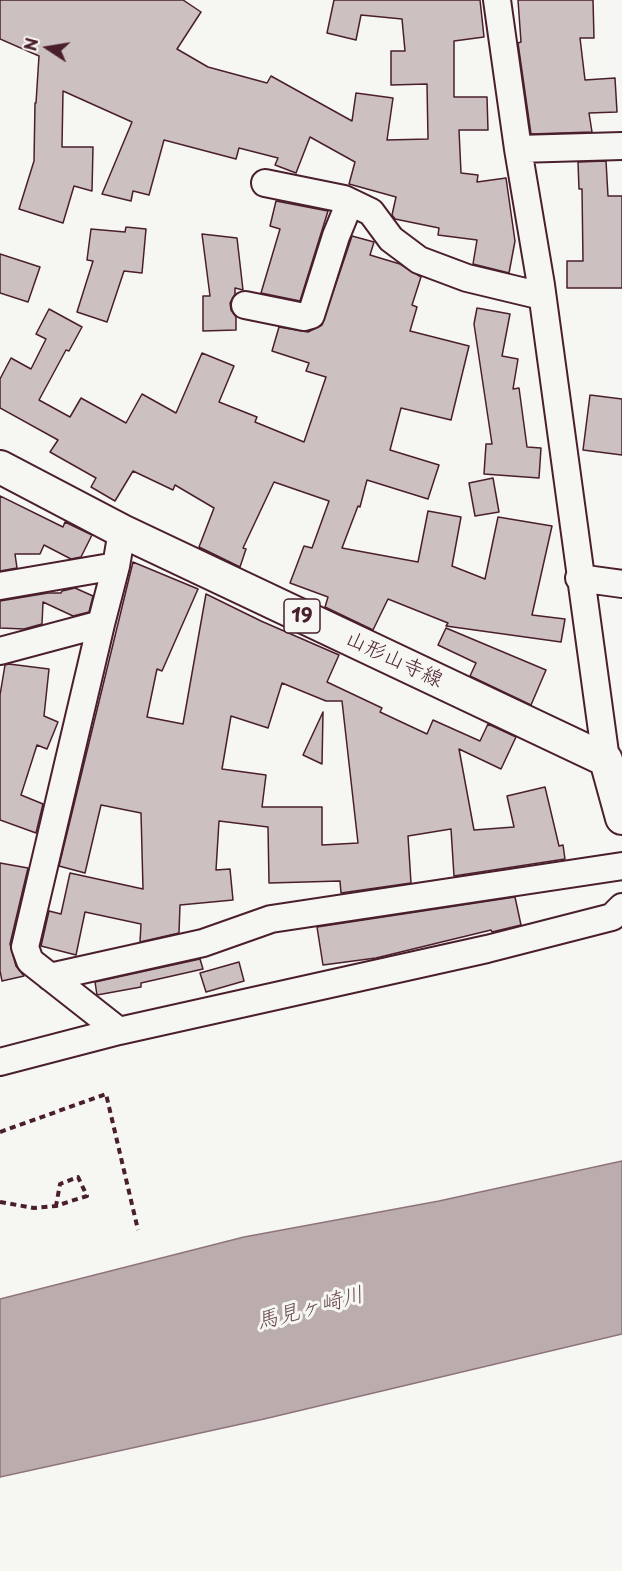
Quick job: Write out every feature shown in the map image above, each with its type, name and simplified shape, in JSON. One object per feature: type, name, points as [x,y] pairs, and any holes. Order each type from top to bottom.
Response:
[{"type":"main road","name":"山形山寺線","points":[[0,467],[122,531],[606,760]]},
{"type":"main road","points":[[606,760],[622,818]]},
{"type":"street","points":[[497,0],[542,296],[579,578],[606,760]]},
{"type":"street","points":[[518,149],[622,146]]},
{"type":"street","points":[[265,183],[350,202],[371,212],[391,239],[419,260],[466,278],[542,296]]},
{"type":"street","points":[[245,305],[304,317],[311,315],[336,236],[350,202]]},
{"type":"street","points":[[119,1031],[30,961],[25,947],[116,566],[122,531]]},
{"type":"street","points":[[0,586],[116,566]]},
{"type":"street","points":[[579,578],[622,584]]},
{"type":"street","points":[[0,651],[101,624]]},
{"type":"street","points":[[50,977],[203,943],[271,919],[622,866]]},
{"type":"street","points":[[0,1062],[119,1031],[487,949],[612,918],[622,907]]},
{"type":"path","points":[[0,1132],[106,1094],[138,1230]]},
{"type":"path","points":[[0,1202],[34,1208],[56,1206],[87,1196],[78,1177],[60,1184],[56,1206]]},
{"type":"water","name":"馬見ヶ崎川","points":[[622,1161],[622,1334],[264,1419],[0,1477],[0,1299],[244,1237],[439,1201]]},
{"type":"building","points":[[0,0],[183,0],[201,12],[177,49],[208,67],[267,83],[271,76],[352,121],[356,93],[393,98],[387,140],[428,139],[427,84],[391,85],[391,51],[405,51],[402,19],[361,15],[356,40],[327,33],[334,0],[480,0],[484,37],[454,41],[454,97],[487,97],[488,130],[459,130],[461,173],[478,175],[477,182],[506,178],[515,241],[509,273],[473,264],[477,240],[438,235],[439,228],[395,219],[392,215],[396,197],[349,184],[355,162],[310,137],[296,173],[275,165],[278,158],[239,148],[236,159],[164,140],[149,195],[133,191],[131,201],[102,194],[132,122],[63,91],[62,147],[93,147],[92,191],[74,186],[63,223],[19,209],[34,161],[39,56],[0,39]]},
{"type":"building","points":[[518,0],[593,0],[594,38],[580,38],[585,80],[615,78],[617,112],[589,113],[592,132],[531,134],[518,43],[521,42]]},
{"type":"building","points":[[606,161],[608,196],[622,196],[622,288],[567,288],[567,261],[583,261],[582,189],[579,189],[578,162]]},
{"type":"building","points":[[276,201],[328,211],[300,301],[261,293],[280,229],[270,226]]},
{"type":"building","points":[[126,227],[146,229],[142,273],[124,271],[107,322],[77,312],[93,261],[87,260],[91,229],[125,232]]},
{"type":"building","points":[[202,234],[237,238],[243,290],[235,288],[235,294],[230,303],[231,310],[236,317],[236,330],[203,331],[203,296],[210,296]]},
{"type":"building","points":[[352,236],[374,242],[370,255],[400,264],[421,277],[412,305],[417,307],[410,331],[469,346],[451,420],[401,408],[390,450],[439,465],[428,499],[367,480],[360,507],[358,506],[342,548],[418,562],[428,511],[461,517],[452,566],[485,579],[498,517],[552,526],[532,615],[565,619],[561,642],[446,626],[448,623],[388,599],[373,630],[325,607],[328,597],[290,583],[304,546],[312,548],[329,501],[274,482],[243,548],[246,549],[240,567],[199,547],[214,508],[175,485],[173,490],[133,471],[115,501],[91,487],[96,478],[50,452],[58,440],[0,408],[0,379],[11,358],[31,369],[46,339],[36,334],[49,309],[82,327],[69,351],[66,350],[39,400],[70,417],[81,398],[126,423],[142,394],[176,413],[202,353],[234,366],[219,402],[257,417],[255,422],[304,442],[326,377],[306,371],[309,363],[272,351],[279,327],[308,332],[322,325]]},
{"type":"building","points":[[0,254],[40,267],[28,302],[0,293]]},
{"type":"building","points":[[477,308],[510,314],[502,356],[518,359],[513,389],[519,388],[527,447],[541,448],[539,478],[484,474],[486,444],[492,444],[474,324]]},
{"type":"building","points":[[590,395],[622,399],[622,455],[583,450]]},
{"type":"building","points":[[493,478],[499,512],[475,516],[469,483]]},
{"type":"building","points":[[0,496],[63,527],[65,522],[92,535],[81,557],[71,559],[44,545],[40,554],[15,554],[17,568],[0,571]]},
{"type":"building","points":[[133,562],[198,589],[162,671],[157,669],[147,717],[183,724],[206,594],[339,655],[327,682],[382,708],[380,712],[427,734],[433,720],[480,741],[488,724],[516,737],[501,769],[459,749],[474,830],[514,827],[507,796],[545,787],[559,846],[563,845],[565,859],[454,876],[451,829],[408,836],[411,883],[341,893],[340,881],[269,883],[268,827],[219,821],[216,870],[230,869],[233,900],[180,905],[179,933],[140,942],[141,924],[85,912],[76,955],[41,946],[49,911],[61,914],[70,873],[143,889],[141,813],[101,805],[85,873],[59,866]],"holes":[[[282,683],[326,701],[342,701],[358,843],[322,845],[322,807],[262,807],[266,775],[222,769],[231,716],[268,728]]]},
{"type":"building","points":[[75,588],[93,596],[89,612],[73,616],[43,602],[42,624],[24,629],[0,628],[0,601],[61,593]]},
{"type":"building","points":[[446,628],[546,670],[531,705],[470,676],[476,663],[438,645]]},
{"type":"building","points":[[5,665],[49,669],[44,716],[58,722],[47,749],[37,745],[21,795],[43,804],[36,833],[0,820],[0,695]]},
{"type":"building","points":[[323,712],[322,764],[303,755]]},
{"type":"building","points":[[0,863],[28,868],[10,944],[16,966],[24,976],[2,981],[0,971]]},
{"type":"building","points":[[515,897],[521,925],[376,958],[323,965],[317,927]]},
{"type":"building","points":[[200,959],[203,969],[141,983],[141,987],[97,995],[95,982]]},
{"type":"building","points":[[239,962],[244,981],[206,992],[200,973]]}]
